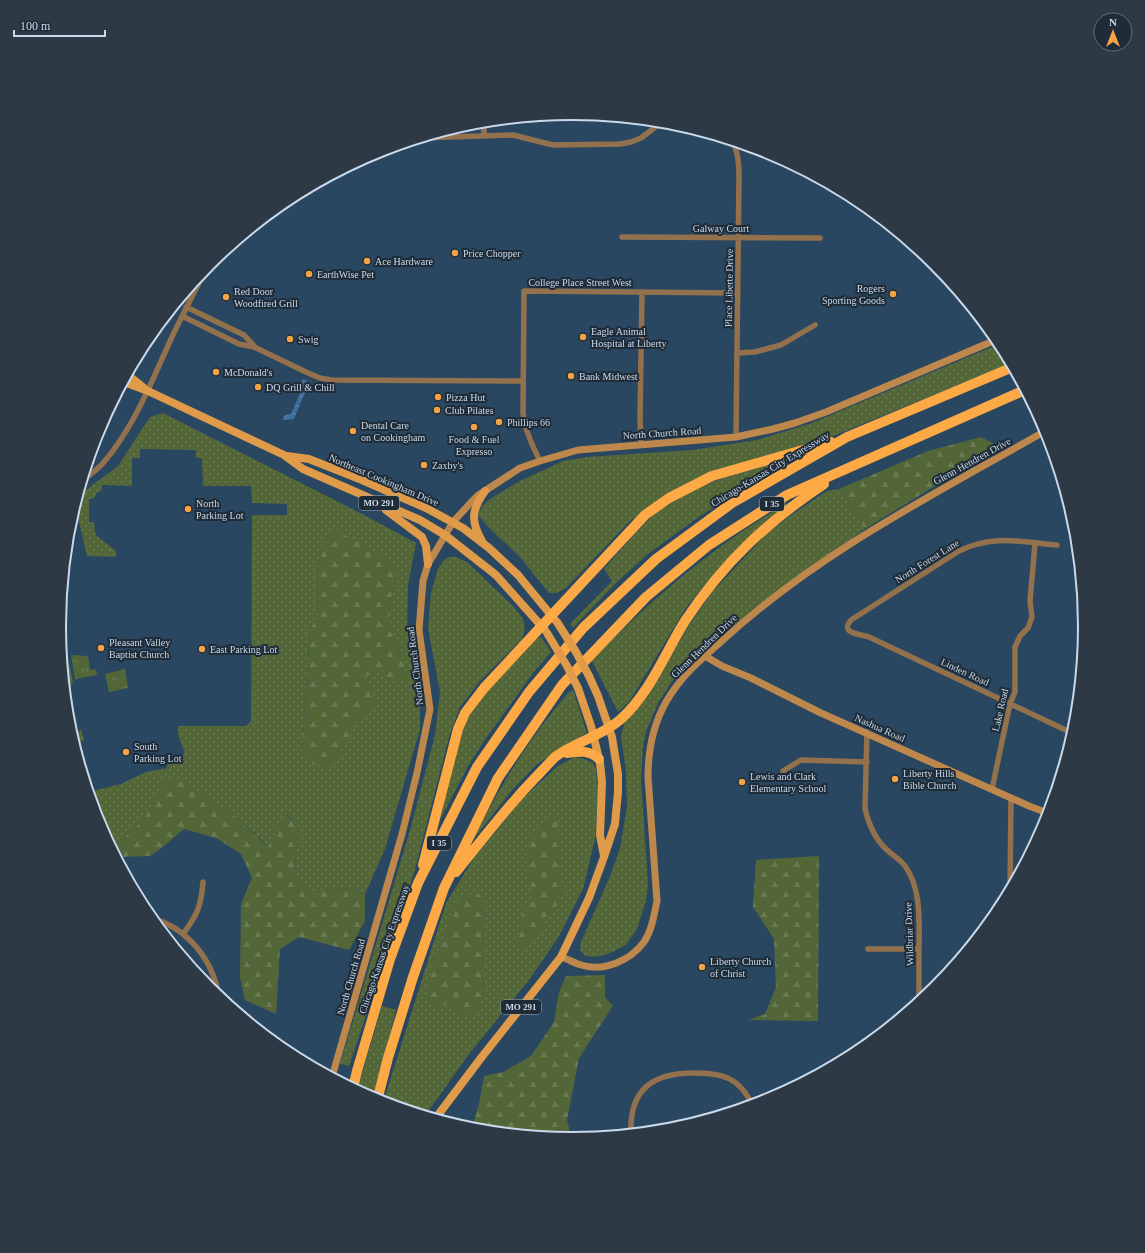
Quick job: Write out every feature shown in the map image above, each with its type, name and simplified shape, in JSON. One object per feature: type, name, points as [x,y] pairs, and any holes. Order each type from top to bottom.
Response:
[{"type":"highway","name":"Chicago-Kansas City Expressway","points":[[354,1084],[390,959],[418,883],[477,767],[529,692],[583,628],[656,559],[725,508],[847,437],[1009,369]]},
{"type":"highway","name":"I 35","points":[[379,1094],[388,1058],[411,984],[444,888],[498,778],[562,686],[646,597],[709,545],[787,495],[1021,392]]},
{"type":"highway","points":[[418,883],[458,729],[465,714],[484,688],[545,629],[645,515],[669,498],[712,476],[847,437]]},
{"type":"highway","points":[[444,888],[512,802],[556,757],[620,720],[635,703],[648,686],[704,593],[724,568],[748,543],[797,502],[847,468]]},
{"type":"highway","points":[[563,753],[592,753],[599,759]]},
{"type":"main road","name":"Northeast Cookingham Drive","points":[[131,378],[148,391]]},
{"type":"main road","name":"Northeast Cookingham Drive","points":[[128,384],[148,391],[284,456],[303,469],[420,520],[445,535],[496,575],[545,629],[578,688],[594,736]]},
{"type":"main road","name":"Northeast Cookingham Drive","points":[[284,456],[309,459],[426,508],[463,528],[484,545],[518,575],[554,618],[576,652],[589,676],[609,727]]},
{"type":"main road","points":[[484,545],[477,532],[474,523],[474,515],[475,508],[485,491]]},
{"type":"main road","points":[[376,502],[422,537],[426,546],[428,564]]},
{"type":"main road","name":"MO 291","points":[[438,1115],[561,957],[589,898],[615,824],[618,774],[614,746],[609,727]]},
{"type":"main road","name":"MO 291","points":[[594,736],[602,782],[600,835],[604,857]]},
{"type":"street","points":[[440,137],[513,135],[553,145],[620,144],[641,138],[655,127]]},
{"type":"street","points":[[484,128],[484,136]]},
{"type":"street","name":"Place Liberte Drive","points":[[734,147],[739,176],[736,437]]},
{"type":"street","name":"Galway Court","points":[[622,237],[820,238]]},
{"type":"street","points":[[90,475],[103,464],[115,448],[148,391],[195,289]]},
{"type":"street","name":"College Place Street West","points":[[540,461],[524,424],[522,398],[524,291],[738,293]]},
{"type":"street","points":[[641,444],[642,292]]},
{"type":"street","points":[[186,307],[244,335],[254,346]]},
{"type":"street","points":[[182,316],[239,344],[254,346],[308,374],[331,380],[523,381]]},
{"type":"street","points":[[737,352],[755,352],[781,345],[815,325]]},
{"type":"street","name":"North Church Road","points":[[334,1073],[402,834],[417,772],[430,709],[419,630],[423,581],[428,564],[453,522],[477,496],[520,468],[540,461],[578,450],[736,437],[795,423],[826,412],[992,342]]},
{"type":"street","name":"Glenn Hendren Drive","points":[[561,957],[581,965],[593,967],[613,965],[635,951],[644,942],[654,919],[657,901],[648,760],[651,743],[660,713],[666,701],[681,680],[705,656],[762,605],[804,575],[896,515],[1040,434]]},
{"type":"street","name":"North Forest Lane","points":[[850,632],[848,623],[851,620],[970,545],[996,540],[1057,545]]},
{"type":"street","name":"Lake Road","points":[[992,789],[1010,704],[1014,692],[1015,647],[1020,636],[1028,628],[1032,617],[1030,601],[1035,543]]},
{"type":"street","name":"Linden Road","points":[[850,632],[869,637],[1068,731]]},
{"type":"street","name":"Nashua Road","points":[[705,656],[722,666],[751,678],[821,713],[1043,811]]},
{"type":"street","name":"Wildbriar Drive","points":[[867,732],[867,817],[876,837],[886,849],[904,865],[913,882],[918,905],[919,996]]},
{"type":"street","points":[[783,771],[801,760],[867,762]]},
{"type":"street","points":[[1010,881],[1011,797]]},
{"type":"street","points":[[183,934],[198,913],[203,882]]},
{"type":"street","points":[[161,922],[183,934],[195,945],[206,959],[215,979],[217,988]]},
{"type":"street","points":[[868,949],[919,948]]},
{"type":"street","points":[[631,1130],[633,1108],[636,1099],[654,1081],[671,1074],[717,1074],[726,1077],[740,1086],[747,1093],[751,1100]]},
{"type":"green space","points":[[994,346],[1006,365],[831,437],[761,459],[664,496],[629,522],[566,588],[557,593],[549,593],[519,556],[490,529],[478,515],[482,506],[490,499],[518,482],[563,461],[588,457],[693,450],[757,440],[812,423]]},
{"type":"green space","points":[[163,413],[416,543],[408,585],[407,628],[420,697],[420,729],[385,849],[365,894],[351,888],[312,892],[294,872],[299,828],[287,814],[269,847],[233,814],[180,781],[165,779],[144,819],[120,842],[114,843],[94,791],[121,784],[146,772],[167,768],[167,762],[177,761],[185,753],[178,735],[178,726],[246,726],[251,721],[252,515],[287,515],[287,504],[252,503],[251,486],[203,486],[202,458],[196,458],[196,450],[140,449],[140,458],[132,458],[132,486],[102,485],[102,490],[97,493],[94,498],[89,499],[89,522],[94,522],[97,536],[116,551],[116,557],[87,556],[78,519],[84,491],[118,466],[150,417]],"holes":[[[336,530],[398,571],[392,592],[388,622],[402,658],[392,682],[375,668],[364,679],[376,700],[356,724],[302,751],[310,629],[318,616],[317,573],[322,547]]]},
{"type":"green space","points":[[981,437],[993,443],[985,455],[865,529],[839,489],[928,451]]},
{"type":"green space","points":[[787,460],[788,461],[766,472],[693,521],[648,554],[615,584],[573,628],[570,624],[612,581],[604,569],[654,514],[690,490],[724,478]]},
{"type":"green space","points":[[839,489],[865,529],[705,646],[676,675],[658,703],[646,732],[643,747],[641,780],[648,884],[646,901],[637,929],[626,945],[610,953],[597,957],[585,956],[580,950],[581,942],[611,874],[620,848],[627,807],[626,771],[621,737],[624,724],[652,688],[688,627],[712,592],[768,532],[827,491]]},
{"type":"green space","points":[[792,501],[749,538],[719,568],[687,606],[629,702],[618,712],[592,661],[638,615],[686,573],[735,536],[783,505]]},
{"type":"green space","points":[[336,530],[392,562],[398,571],[392,592],[388,622],[402,658],[408,679],[392,682],[375,668],[364,679],[376,700],[356,724],[331,768],[308,763],[302,751],[310,629],[318,616],[317,573],[322,547]]},
{"type":"green space","points":[[449,557],[456,557],[467,562],[514,607],[523,619],[525,629],[522,639],[480,681],[460,707],[449,737],[414,873],[349,1066],[340,1064],[411,827],[435,735],[440,692],[428,628],[431,593],[438,569],[444,560]]},
{"type":"green space","points":[[541,637],[551,652],[533,673],[484,741],[467,768],[441,818],[450,772],[466,721],[486,693],[537,638]]},
{"type":"green space","points":[[71,655],[88,656],[90,670],[96,669],[97,675],[75,679]]},
{"type":"green space","points":[[67,659],[68,659],[73,682],[70,688]]},
{"type":"green space","points":[[125,669],[128,688],[109,692],[105,674]]},
{"type":"green space","points":[[573,690],[587,733],[536,765],[512,790],[473,840],[504,782],[528,745],[554,710],[568,693]]},
{"type":"green space","points":[[81,729],[84,741],[80,742],[77,732]]},
{"type":"green space","points":[[575,757],[593,763],[596,769],[598,789],[595,839],[583,889],[558,938],[529,980],[469,1054],[428,1112],[385,1096],[446,903],[474,858],[523,798],[558,766]],"holes":[[[485,907],[482,973],[485,996],[462,1020],[459,1014],[448,1002]]]},
{"type":"green space","points":[[165,778],[180,781],[233,814],[268,847],[286,814],[299,828],[294,872],[312,892],[351,888],[365,894],[365,921],[349,950],[299,937],[280,949],[276,1014],[245,1000],[240,978],[241,904],[252,878],[241,854],[216,838],[184,829],[150,856],[121,857],[114,843],[120,842],[144,819]]},
{"type":"green space","points":[[551,817],[557,819],[563,895],[542,928],[520,950],[518,941],[523,915],[533,895],[526,870],[526,847]]},
{"type":"green space","points":[[819,856],[818,1021],[748,1020],[765,1014],[776,987],[774,939],[753,907],[756,860]]},
{"type":"green space","points":[[469,894],[482,895],[485,907],[482,973],[485,996],[476,1010],[462,1020],[459,1014],[448,1002],[439,1007],[427,1002],[429,980],[438,950],[459,897]]},
{"type":"green space","points":[[605,975],[605,997],[613,1006],[579,1058],[567,1120],[570,1133],[506,1129],[473,1123],[479,1104],[484,1076],[503,1072],[531,1056],[554,1022],[559,992],[566,976]]},
{"type":"green space","points":[[382,1006],[396,1010],[375,1092],[359,1085]]},
{"type":"water","points":[[303,379],[306,380],[308,385],[294,419],[283,420],[285,415],[291,414],[301,391],[299,385]]},
{"type":"place","name":"Price Chopper","points":[[455,253]]},
{"type":"place","name":"Ace Hardware","points":[[367,261]]},
{"type":"place","name":"EarthWise Pet","points":[[309,274]]},
{"type":"place","name":"Rogers Sporting Goods","points":[[893,294]]},
{"type":"place","name":"Red Door Woodfired Grill","points":[[226,297]]},
{"type":"place","name":"Eagle Animal Hospital at Liberty","points":[[583,337]]},
{"type":"place","name":"Swig","points":[[290,339]]},
{"type":"place","name":"McDonald's","points":[[216,372]]},
{"type":"place","name":"Bank Midwest","points":[[571,376]]},
{"type":"place","name":"DQ Grill & Chill","points":[[258,387]]},
{"type":"place","name":"Pizza Hut","points":[[438,397]]},
{"type":"place","name":"Club Pilates","points":[[437,410]]},
{"type":"place","name":"Phillips 66","points":[[499,422]]},
{"type":"place","name":"Food & Fuel Expresso","points":[[474,427]]},
{"type":"place","name":"Dental Care on Cookingham","points":[[353,431]]},
{"type":"place","name":"Zaxby's","points":[[424,465]]},
{"type":"place","name":"North Parking Lot","points":[[188,509]]},
{"type":"place","name":"Pleasant Valley Baptist Church","points":[[101,648]]},
{"type":"place","name":"East Parking Lot","points":[[202,649]]},
{"type":"place","name":"South Parking Lot","points":[[126,752]]},
{"type":"place","name":"Liberty Hills Bible Church","points":[[895,779]]},
{"type":"place","name":"Lewis and Clark Elementary School","points":[[742,782]]},
{"type":"place","name":"Liberty Church of Christ","points":[[702,967]]}]
